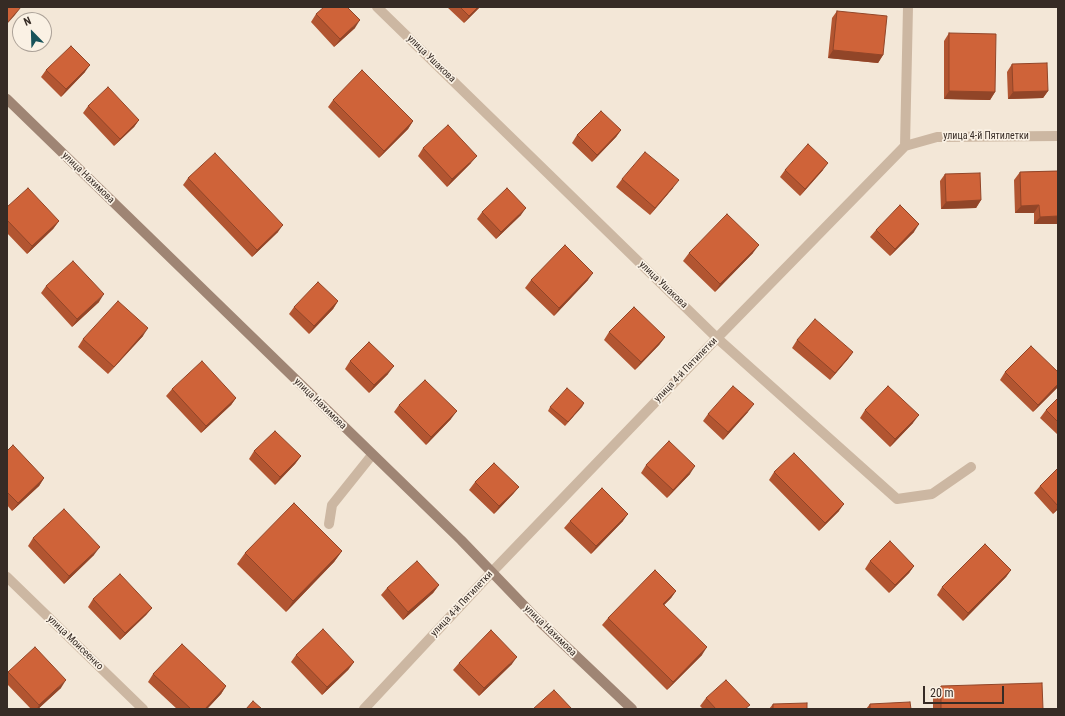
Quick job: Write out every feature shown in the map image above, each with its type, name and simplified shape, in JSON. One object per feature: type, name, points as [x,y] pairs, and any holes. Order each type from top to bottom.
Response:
[{"type":"street","name":"улица Ушакова","points":[[376,7],[717,338],[897,499],[932,494],[971,467]]},
{"type":"street","points":[[905,146],[908,7]]},
{"type":"street","name":"улица Нахимова","points":[[7,99],[632,709]]},
{"type":"street","name":"улица 4-й Пятилетки","points":[[364,709],[491,573],[717,338],[905,146],[937,136],[1058,136]]},
{"type":"street","points":[[329,524],[332,505],[372,455]]},
{"type":"street","name":"улица Моисеенко","points":[[7,578],[143,709]]},
{"type":"building","points":[[7,7],[21,7],[17,12],[12,12],[12,17],[7,23]]},
{"type":"building","points":[[324,7],[347,7],[360,20],[340,39],[316,14]]},
{"type":"building","points":[[460,7],[478,7],[469,16]]},
{"type":"building","points":[[837,11],[887,16],[883,55],[833,50]]},
{"type":"building","points":[[949,33],[996,34],[995,92],[949,91]]},
{"type":"building","points":[[71,46],[90,65],[66,89],[46,70]]},
{"type":"building","points":[[1047,63],[1048,91],[1013,92],[1012,64]]},
{"type":"building","points":[[362,70],[413,121],[384,151],[333,100]]},
{"type":"building","points":[[108,87],[139,120],[120,139],[88,106]]},
{"type":"building","points":[[601,111],[621,130],[597,155],[577,135]]},
{"type":"building","points":[[448,125],[477,156],[452,179],[423,148]]},
{"type":"building","points":[[808,144],[828,163],[805,189],[785,170]]},
{"type":"building","points":[[645,152],[679,180],[655,208],[622,179]]},
{"type":"building","points":[[215,153],[283,225],[257,250],[188,178]]},
{"type":"building","points":[[1058,171],[1058,216],[1040,217],[1039,205],[1021,206],[1020,172]]},
{"type":"building","points":[[980,173],[981,200],[946,202],[945,174]]},
{"type":"building","points":[[28,188],[59,221],[32,246],[7,220],[7,207]]},
{"type":"building","points":[[507,188],[526,208],[501,232],[482,212]]},
{"type":"building","points":[[900,205],[919,224],[895,249],[876,230]]},
{"type":"building","points":[[727,214],[759,245],[720,284],[689,253]]},
{"type":"building","points":[[565,245],[593,273],[559,308],[531,280]]},
{"type":"building","points":[[73,261],[104,294],[77,319],[46,286]]},
{"type":"building","points":[[318,282],[338,301],[314,326],[294,307]]},
{"type":"building","points":[[118,301],[148,328],[114,367],[83,339]]},
{"type":"building","points":[[634,307],[665,337],[641,362],[609,332]]},
{"type":"building","points":[[815,319],[853,352],[835,373],[797,340]]},
{"type":"building","points":[[369,342],[394,366],[374,385],[350,361]]},
{"type":"building","points":[[1031,346],[1058,372],[1058,384],[1038,405],[1005,372]]},
{"type":"building","points":[[202,361],[236,398],[206,426],[172,389]]},
{"type":"building","points":[[425,380],[457,411],[431,437],[399,405]]},
{"type":"building","points":[[733,386],[754,404],[728,432],[708,414]]},
{"type":"building","points":[[888,386],[919,415],[895,439],[865,410]]},
{"type":"building","points":[[567,388],[584,403],[568,422],[550,407]]},
{"type":"building","points":[[1058,398],[1058,422],[1046,410]]},
{"type":"building","points":[[275,431],[301,456],[280,477],[254,451]]},
{"type":"building","points":[[669,441],[695,466],[673,490],[646,465]]},
{"type":"building","points":[[13,445],[44,478],[18,503],[7,492],[7,451]]},
{"type":"building","points":[[794,453],[844,504],[825,523],[774,472]]},
{"type":"building","points":[[494,463],[519,487],[499,506],[475,482]]},
{"type":"building","points":[[1058,468],[1058,506],[1040,486]]},
{"type":"building","points":[[602,488],[628,514],[596,546],[570,521]]},
{"type":"building","points":[[294,503],[342,551],[293,601],[245,553]]},
{"type":"building","points":[[64,509],[100,547],[69,576],[33,538]]},
{"type":"building","points":[[890,541],[914,566],[895,585],[870,561]]},
{"type":"building","points":[[985,544],[1011,570],[968,613],[942,587]]},
{"type":"building","points":[[417,561],[439,585],[408,612],[387,588]]},
{"type":"building","points":[[655,570],[676,591],[663,604],[707,647],[673,682],[608,618]]},
{"type":"building","points":[[120,574],[152,608],[125,633],[93,599]]},
{"type":"building","points":[[323,629],[354,662],[327,687],[296,655]]},
{"type":"building","points":[[491,630],[517,657],[484,688],[459,663]]},
{"type":"building","points":[[182,644],[226,686],[205,709],[191,709],[153,674]]},
{"type":"building","points":[[35,647],[66,680],[39,705],[8,672]]},
{"type":"building","points":[[726,680],[750,705],[745,709],[716,709],[706,698]]},
{"type":"building","points":[[1042,683],[1043,709],[941,709],[941,686]]},
{"type":"building","points":[[554,690],[572,709],[533,709]]},
{"type":"building","points":[[253,701],[262,709],[246,709]]},
{"type":"building","points":[[910,702],[911,709],[870,709],[870,704]]},
{"type":"building","points":[[807,703],[807,709],[773,709],[773,704]]}]
